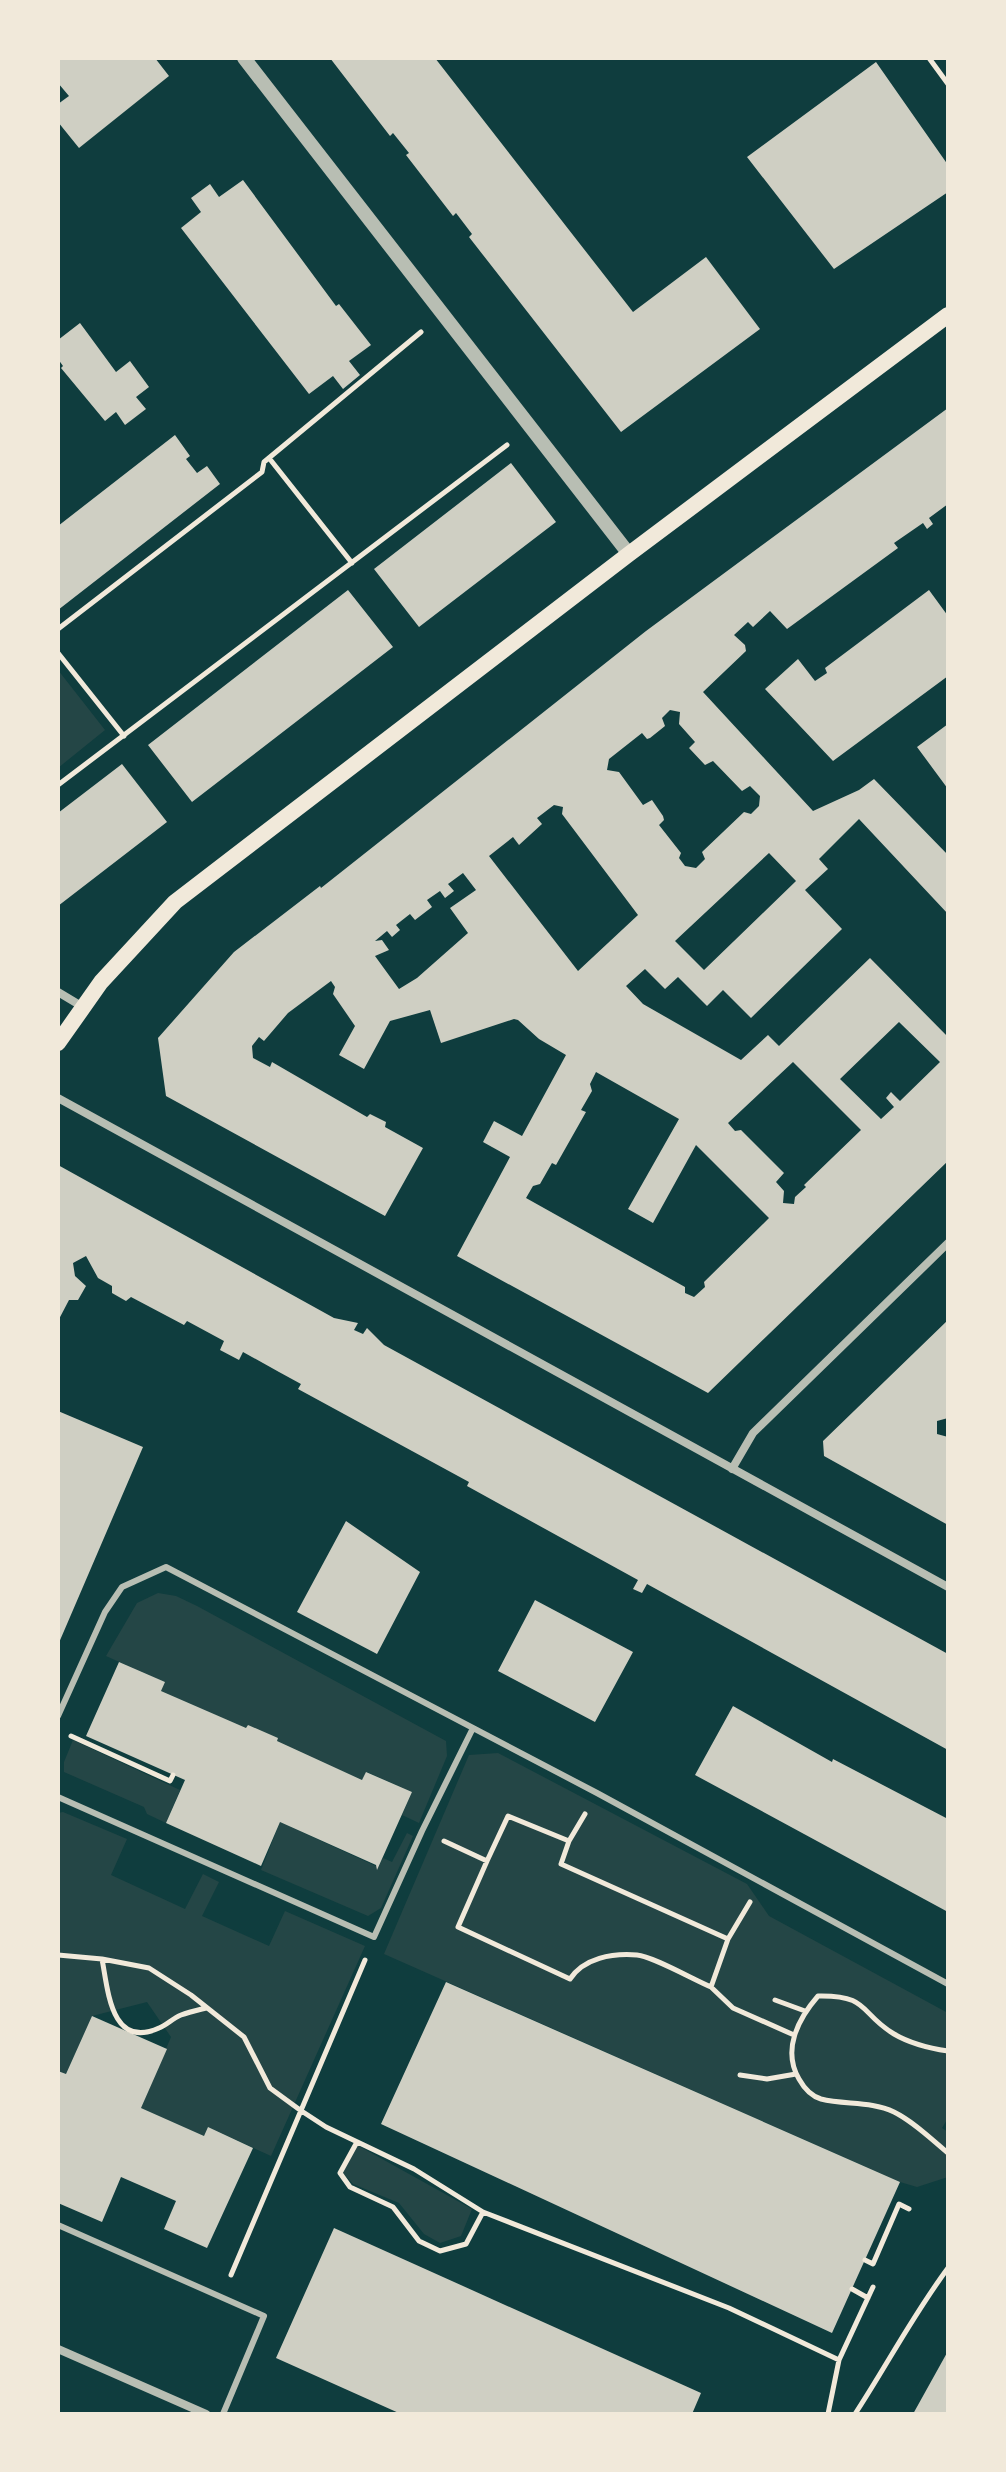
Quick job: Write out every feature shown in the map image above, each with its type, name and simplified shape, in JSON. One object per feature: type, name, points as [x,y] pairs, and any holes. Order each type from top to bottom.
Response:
[{"type":"main road","points":[[58,1043],[120,960],[175,902],[629,554],[948,315]]},
{"type":"street","points":[[244,58],[629,554]]},
{"type":"street","points":[[58,992],[83,1007]]},
{"type":"street","points":[[58,1098],[948,1587]]},
{"type":"street","points":[[732,1469],[753,1433],[948,1243]]},
{"type":"street","points":[[58,2349],[206,2414]]},
{"type":"lane","points":[[58,1716],[113,1599],[122,1587],[166,1567],[762,1881],[948,1984]]},
{"type":"lane","points":[[58,1797],[374,1937],[473,1728]]},
{"type":"lane","points":[[58,2225],[264,2316],[223,2414]]},
{"type":"path","points":[[929,58],[948,84]]},
{"type":"path","points":[[58,629],[262,472],[264,462],[421,331]]},
{"type":"path","points":[[58,785],[508,444]]},
{"type":"path","points":[[269,458],[352,563]]},
{"type":"path","points":[[58,653],[124,736]]},
{"type":"path","points":[[58,1730],[170,1781],[173,1775]]},
{"type":"path","points":[[728,1939],[561,1864],[569,1841],[508,1816],[458,1927],[570,1979],[578,1967],[593,1960],[639,1955],[711,1987],[733,2008],[794,2035]]},
{"type":"path","points":[[422,1831],[487,1861]]},
{"type":"path","points":[[711,1987],[728,1939],[762,1881]]},
{"type":"path","points":[[222,2296],[374,1937]]},
{"type":"path","points":[[58,1955],[149,1968],[244,2037],[270,2088],[300,2110],[326,2127],[414,2169],[483,2212],[729,2308],[839,2360]]},
{"type":"path","points":[[102,1959],[111,2008],[127,2030],[157,2030],[180,2015],[207,2008]]},
{"type":"path","points":[[948,2051],[919,2046],[891,2032],[864,2006],[842,1996],[818,1996],[805,2011],[794,2035],[791,2058],[804,2088],[819,2098],[858,2102],[893,2112],[948,2153]]},
{"type":"path","points":[[775,2000],[805,2011]]},
{"type":"path","points":[[740,2075],[767,2079],[796,2074]]},
{"type":"path","points":[[357,2142],[340,2173],[350,2187],[393,2207],[419,2241],[440,2251],[466,2244],[483,2212]]},
{"type":"path","points":[[865,2260],[873,2264],[899,2204],[909,2209]]},
{"type":"path","points":[[855,2414],[918,2309],[948,2268]]},
{"type":"path","points":[[828,2414],[839,2360],[873,2287]]},
{"type":"path","points":[[852,2289],[868,2298]]},
{"type":"shaded area","points":[[58,670],[105,730],[58,768]]},
{"type":"shaded area","points":[[158,1593],[176,1596],[197,1606],[446,1741],[447,1756],[419,1823],[402,1815],[412,1792],[367,1772],[362,1780],[161,1691],[164,1682],[106,1656],[137,1603]]},
{"type":"shaded area","points":[[73,1740],[180,1790],[166,1823],[147,1814],[144,1807],[64,1772],[64,1762]]},
{"type":"shaded area","points":[[498,1753],[747,1884],[769,1916],[948,2013],[948,2118],[942,2128],[948,2132],[948,2177],[917,2187],[900,2182],[384,1954],[469,1755]]},
{"type":"shaded area","points":[[63,1812],[127,1839],[111,1875],[185,1909],[203,1874],[219,1882],[202,1916],[269,1946],[285,1911],[365,1946],[271,2156],[208,2127],[204,2136],[141,2108],[171,2037],[147,2002],[92,2016],[66,2074],[58,2071],[58,1813]]},
{"type":"shaded area","points":[[280,1822],[378,1867],[383,1858],[392,1862],[407,1833],[413,1836],[381,1908],[368,1916],[261,1870]]},
{"type":"shaded area","points":[[357,2145],[472,2209],[461,2236],[440,2243],[424,2234],[399,2203],[353,2184],[343,2173]]},
{"type":"building","points":[[58,58],[155,58],[169,76],[79,148],[58,122],[58,104],[69,96],[58,83]]},
{"type":"building","points":[[330,58],[435,58],[633,312],[706,257],[760,329],[621,432],[469,237],[472,234],[456,213],[453,216],[406,155],[409,153],[393,133],[390,136]]},
{"type":"building","points":[[876,62],[948,165],[948,192],[834,269],[747,157]]},
{"type":"building","points":[[243,180],[336,306],[339,304],[371,345],[349,361],[360,375],[343,389],[333,376],[309,394],[181,228],[201,212],[191,198],[210,184],[219,197]]},
{"type":"building","points":[[80,323],[116,372],[130,361],[149,387],[136,397],[146,409],[125,425],[116,412],[105,421],[61,368],[58,340]]},
{"type":"building","points":[[948,408],[948,504],[929,518],[933,524],[927,529],[923,523],[894,543],[898,548],[787,629],[770,611],[753,627],[748,622],[734,635],[745,645],[746,651],[703,692],[813,811],[859,790],[874,779],[948,855],[948,914],[859,819],[819,859],[828,869],[805,890],[842,929],[751,1018],[723,990],[707,1006],[678,977],[665,989],[645,969],[626,986],[643,1004],[741,1060],[768,1035],[779,1046],[870,958],[948,1037],[948,1161],[708,1393],[457,1256],[510,1157],[483,1142],[494,1121],[522,1136],[566,1055],[539,1039],[518,1020],[441,1043],[430,1010],[390,1021],[364,1069],[339,1055],[355,1026],[333,994],[335,987],[331,981],[288,1013],[264,1041],[259,1037],[252,1046],[253,1058],[270,1067],[272,1062],[367,1117],[370,1114],[386,1122],[385,1127],[423,1148],[385,1216],[166,1096],[158,1038],[234,952],[321,888],[646,631]],"holes":[[[670,710],[680,712],[679,724],[695,742],[689,748],[705,765],[713,761],[742,791],[750,786],[760,796],[759,806],[751,814],[744,812],[702,852],[705,859],[696,868],[685,866],[679,858],[681,853],[659,825],[664,820],[663,816],[652,800],[643,805],[619,772],[607,770],[609,759],[642,733],[647,739],[665,726],[662,718]],[[554,805],[563,807],[562,814],[638,915],[578,971],[489,856],[513,837],[519,845],[542,824],[537,818]],[[769,853],[796,881],[704,970],[675,941]],[[463,873],[476,890],[450,908],[468,933],[417,978],[399,989],[375,956],[389,950],[382,940],[375,941],[387,931],[392,937],[400,930],[396,925],[410,914],[415,920],[432,907],[427,900],[440,891],[445,898],[454,891],[448,884]],[[899,1022],[940,1062],[900,1101],[891,1092],[886,1098],[894,1107],[881,1119],[840,1079]],[[793,1062],[861,1130],[804,1185],[806,1187],[795,1197],[794,1204],[783,1203],[784,1191],[776,1182],[784,1173],[741,1130],[735,1131],[728,1123]],[[596,1072],[679,1119],[628,1209],[653,1223],[696,1145],[769,1218],[704,1282],[705,1287],[694,1297],[685,1293],[685,1287],[526,1198],[533,1186],[540,1184],[552,1163],[556,1165],[586,1112],[581,1110],[592,1091],[590,1084]]]},
{"type":"building","points":[[175,435],[190,456],[186,459],[197,473],[207,466],[220,484],[58,610],[58,526]]},
{"type":"building","points":[[511,463],[556,522],[419,627],[374,569]]},
{"type":"building","points":[[348,590],[393,647],[192,802],[148,745]]},
{"type":"building","points":[[929,590],[948,616],[948,676],[833,761],[765,689],[798,659],[815,681],[827,673],[825,668]]},
{"type":"building","points":[[948,724],[948,789],[917,747]]},
{"type":"building","points":[[122,764],[167,822],[58,906],[58,813]]},
{"type":"building","points":[[58,1165],[334,1318],[358,1323],[354,1330],[363,1334],[367,1328],[384,1345],[948,1654],[948,1750],[647,1584],[642,1593],[633,1589],[638,1580],[467,1486],[469,1482],[298,1389],[301,1384],[243,1352],[239,1360],[220,1350],[224,1341],[187,1321],[184,1325],[131,1297],[126,1301],[112,1293],[112,1286],[98,1278],[86,1256],[73,1263],[75,1276],[86,1286],[78,1300],[69,1300],[58,1321]]},
{"type":"building","points":[[948,1320],[948,1418],[937,1421],[937,1434],[948,1437],[948,1525],[824,1456],[823,1441]]},
{"type":"building","points":[[58,1411],[143,1447],[58,1645]]},
{"type":"building","points":[[346,1521],[420,1572],[377,1654],[297,1612]]},
{"type":"building","points":[[535,1600],[633,1652],[595,1722],[498,1671]]},
{"type":"building","points":[[119,1662],[165,1682],[161,1691],[246,1728],[248,1725],[278,1738],[277,1741],[362,1780],[366,1772],[412,1792],[377,1870],[376,1865],[280,1822],[261,1866],[166,1823],[185,1780],[86,1736]]},
{"type":"building","points":[[733,1706],[832,1762],[833,1759],[948,1819],[948,1912],[695,1775]]},
{"type":"building","points":[[446,1982],[900,2182],[832,2333],[381,2124]]},
{"type":"building","points":[[92,2016],[167,2049],[141,2108],[204,2136],[208,2127],[253,2148],[207,2248],[164,2229],[176,2201],[121,2177],[102,2222],[58,2203],[58,2071],[66,2074]]},
{"type":"building","points":[[334,2228],[701,2393],[692,2414],[401,2414],[276,2358]]},
{"type":"building","points":[[948,2351],[948,2414],[913,2414]]}]
